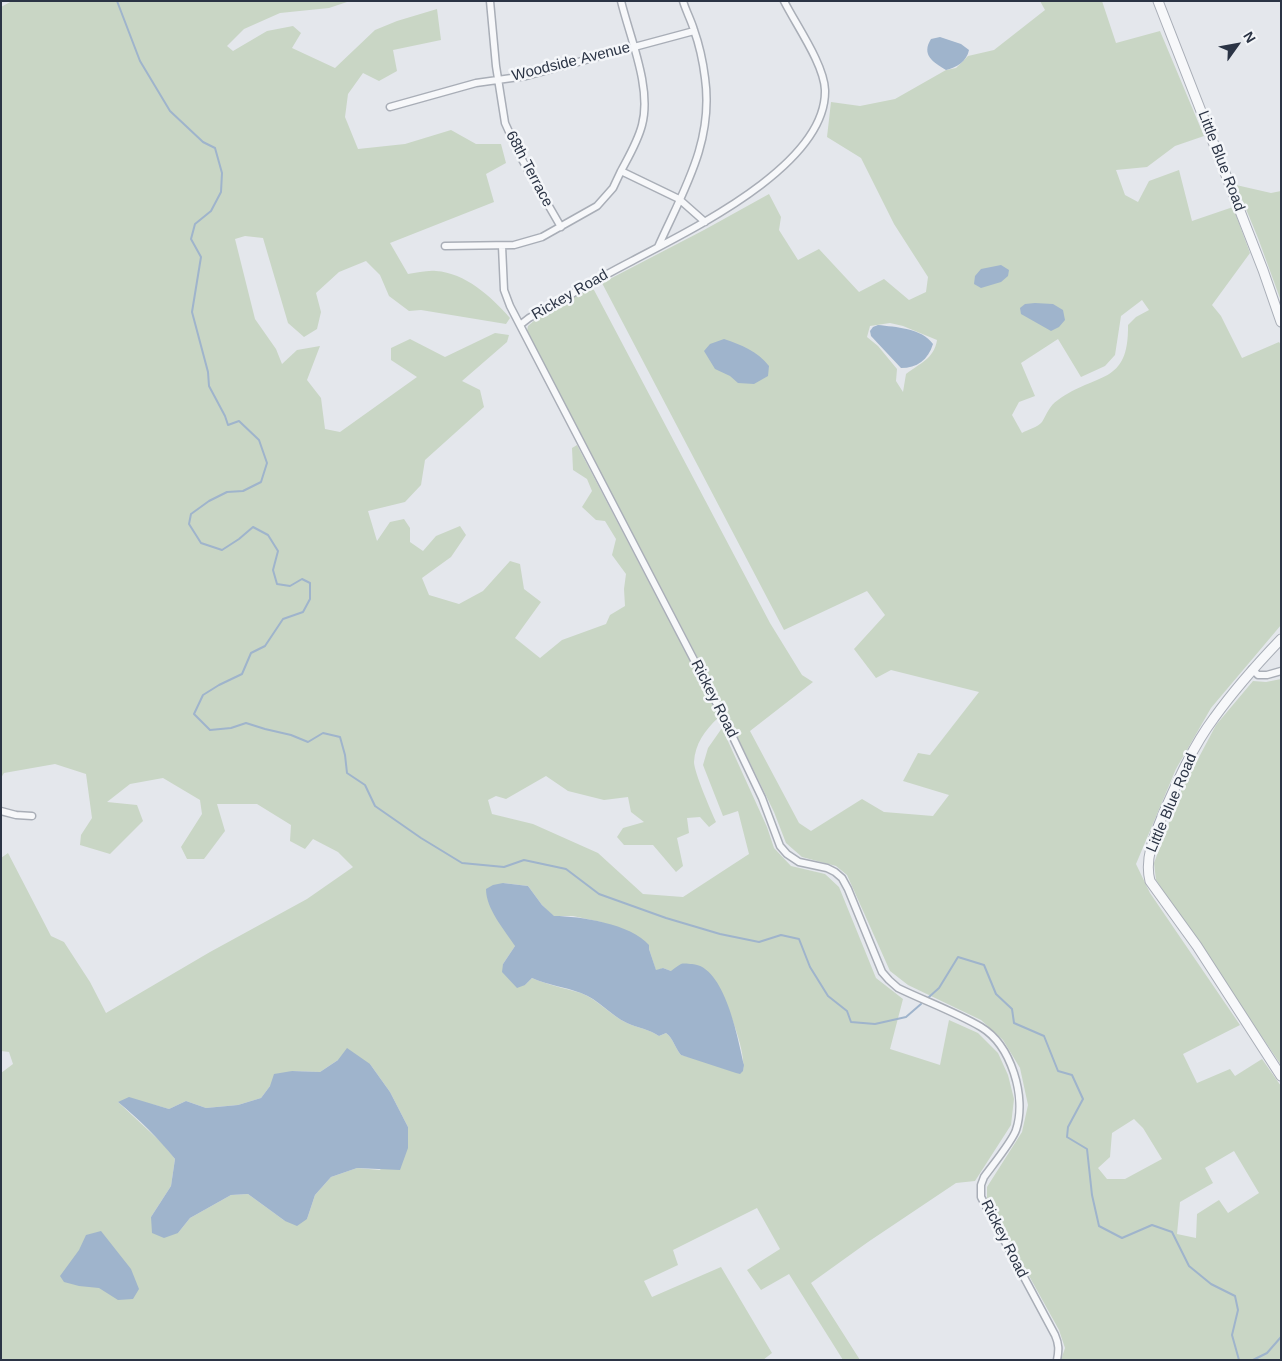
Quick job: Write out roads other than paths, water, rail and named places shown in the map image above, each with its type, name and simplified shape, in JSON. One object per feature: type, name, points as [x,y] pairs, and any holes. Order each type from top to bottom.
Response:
[{"type":"street","name":"68th Terrace","points":[[490,1],[498,80],[505,123],[520,156],[560,227]]},
{"type":"street","points":[[445,246],[502,246],[529,242],[548,234],[597,206],[613,188],[640,131],[644,110],[643,86],[621,1]]},
{"type":"street","points":[[658,247],[703,142],[708,100],[705,76],[694,31],[683,1]]},
{"type":"street","name":"Rickey Road","points":[[784,1],[818,65],[824,84],[823,102],[819,116],[807,139],[796,154],[752,192],[704,222],[537,313],[520,325],[720,710],[762,798],[780,846],[787,854],[799,862],[827,868],[842,878],[882,972],[889,980],[898,988],[982,1028],[990,1034],[1005,1053],[1015,1074],[1018,1088],[1019,1114],[1016,1131],[984,1177],[981,1185],[981,1197],[1055,1335],[1059,1352],[1057,1360]]},
{"type":"street","name":"Little Blue Road","points":[[1160,2],[1260,261],[1281,322]]},
{"type":"street","name":"Woodside Avenue","points":[[390,107],[449,90],[526,76],[694,31]]},
{"type":"street","points":[[621,171],[680,199],[704,222]]},
{"type":"street","points":[[502,246],[504,290],[520,325]]},
{"type":"street","name":"Little Blue Road","points":[[1281,639],[1252,669],[1213,718],[1185,767],[1160,821],[1148,858],[1147,870],[1150,881],[1196,946],[1281,1076]]},
{"type":"street","points":[[1252,669],[1258,675],[1267,675],[1281,671]]},
{"type":"street","points":[[1,811],[16,815],[32,816]]},
{"type":"water","points":[[940,37],[961,44],[969,50],[966,57],[954,68],[946,70],[933,61],[928,54],[927,49],[931,39]]},
{"type":"water","points":[[1001,265],[1009,270],[1008,276],[1001,282],[981,288],[974,284],[975,276],[981,269]]},
{"type":"water","points":[[1025,304],[1053,304],[1063,310],[1065,320],[1059,327],[1051,331],[1021,314],[1020,308]]},
{"type":"water","points":[[878,325],[915,331],[933,344],[931,350],[925,359],[917,365],[901,368],[871,336],[870,331]]},
{"type":"water","points":[[724,339],[743,346],[759,356],[769,366],[768,376],[754,384],[738,383],[730,376],[715,369],[704,351],[710,344]]},
{"type":"water","points":[[503,883],[528,886],[542,905],[554,916],[604,923],[618,927],[641,938],[649,945],[656,970],[663,968],[671,971],[684,964],[692,964],[703,968],[713,977],[728,1006],[734,1022],[744,1065],[743,1071],[740,1074],[736,1073],[681,1055],[666,1033],[659,1036],[627,1023],[593,999],[581,993],[532,978],[525,985],[517,988],[502,972],[503,964],[515,946],[496,919],[489,904],[486,889]]},
{"type":"water","points":[[347,1048],[370,1064],[390,1092],[408,1127],[408,1148],[400,1170],[357,1168],[331,1177],[315,1195],[307,1219],[297,1226],[285,1221],[248,1194],[231,1195],[190,1218],[178,1233],[164,1238],[152,1233],[151,1217],[171,1186],[175,1159],[148,1129],[118,1102],[129,1097],[169,1109],[186,1101],[206,1108],[238,1105],[261,1098],[270,1086],[274,1074],[292,1071],[320,1072],[338,1060]]},
{"type":"water","points":[[101,1231],[131,1269],[139,1289],[133,1299],[118,1300],[99,1288],[64,1282],[60,1276],[79,1250],[86,1235]]},
{"type":"waterway","points":[[117,1],[140,61],[170,111],[203,142],[215,148],[222,173],[221,192],[211,211],[195,224],[191,239],[201,257],[192,312],[208,372],[209,386],[228,425],[239,421],[259,440],[267,463],[261,482],[243,491],[227,492],[209,501],[191,514],[189,524],[201,543],[222,550],[253,527],[268,535],[278,551],[273,570],[277,584],[290,586],[302,579],[310,583],[310,599],[303,612],[283,619],[265,646],[251,653],[242,674],[203,695],[194,714],[210,730],[231,728],[246,723],[291,735],[308,742],[323,733],[340,737],[347,773],[365,785],[375,806],[421,838],[462,863],[504,867],[524,860],[566,869],[599,894],[666,918],[720,934],[759,942],[781,935],[799,939],[810,967],[828,996],[847,1011],[851,1022],[875,1024],[906,1017],[921,1004]]},
{"type":"waterway","points":[[929,997],[939,988],[958,957],[984,965],[996,994],[1012,1009],[1014,1023],[1044,1036],[1058,1071],[1072,1075],[1083,1099],[1068,1127],[1067,1137],[1087,1149],[1092,1195],[1099,1226],[1122,1238],[1152,1225],[1172,1232],[1189,1266],[1211,1284],[1235,1296],[1238,1310],[1232,1335],[1239,1360]]},
{"type":"waterway","points":[[1253,1360],[1267,1353],[1281,1337]]}]
